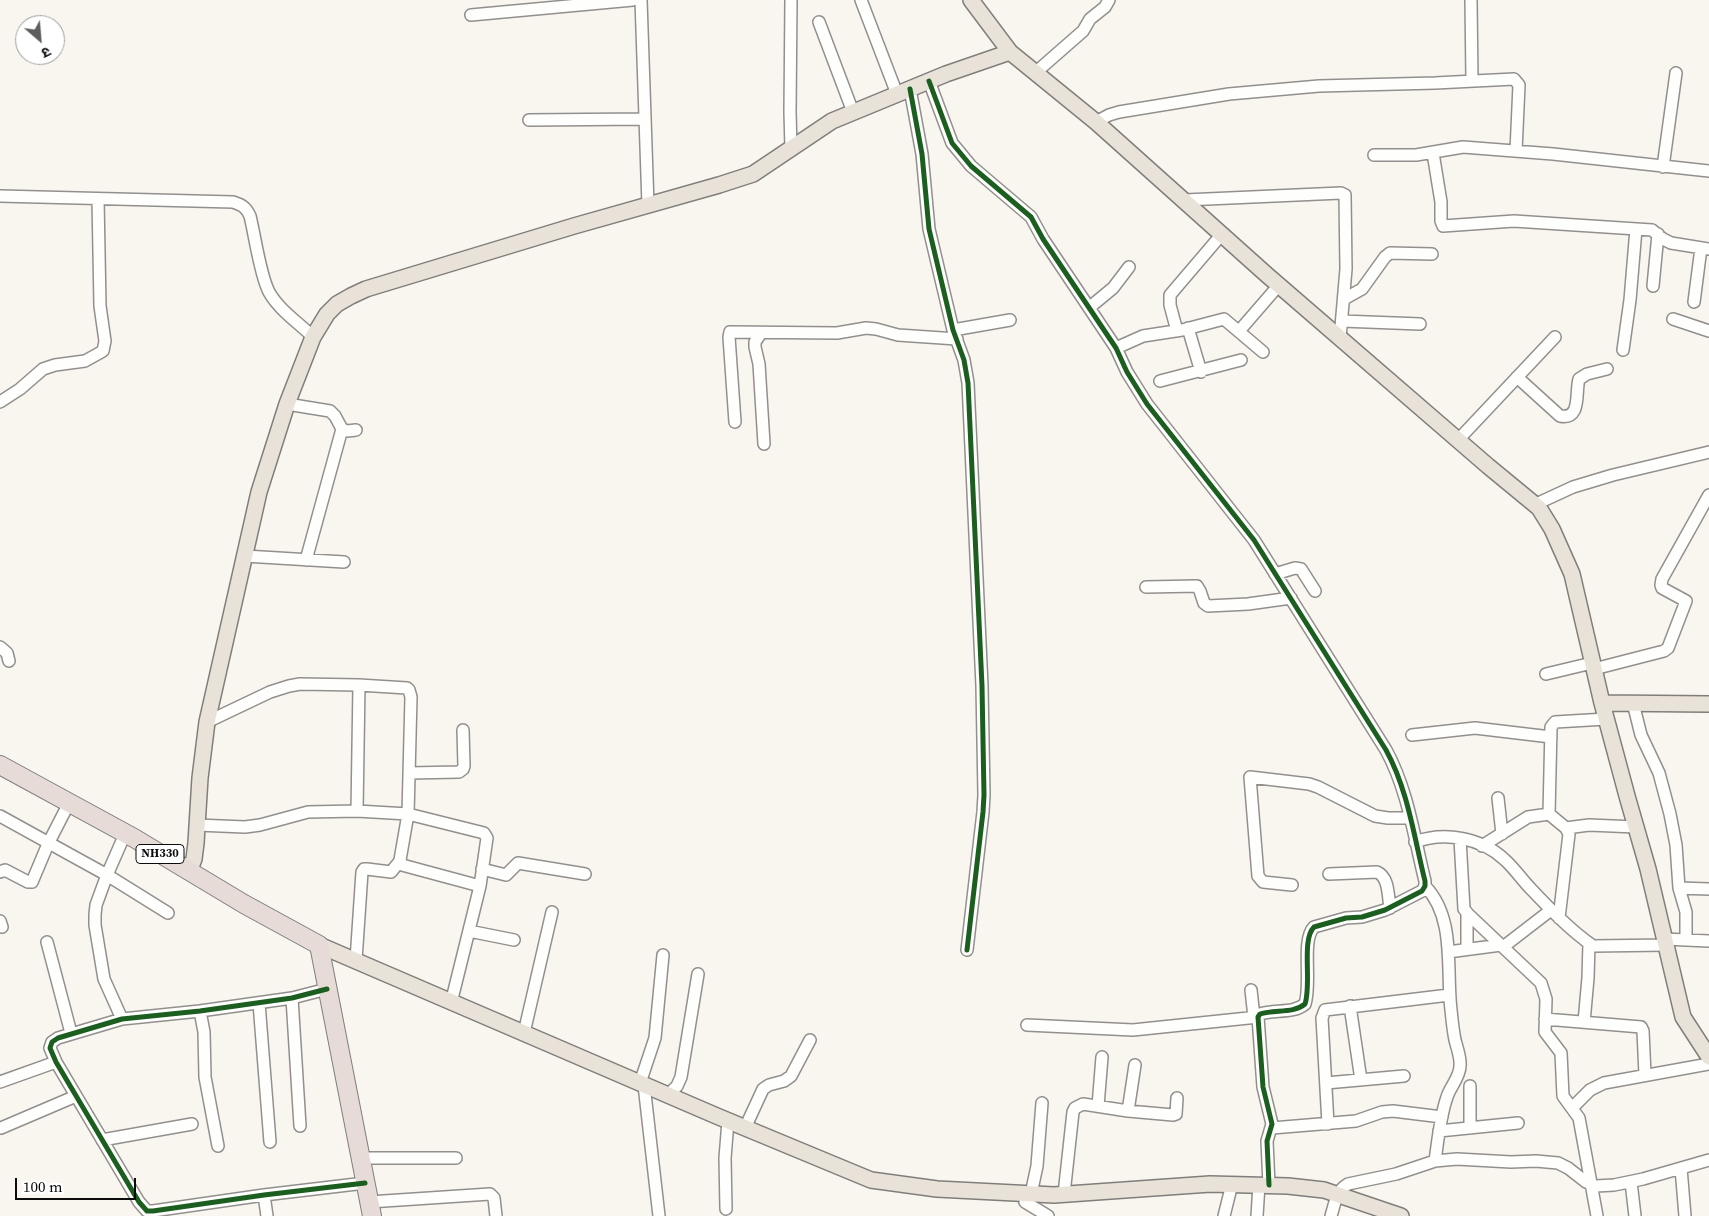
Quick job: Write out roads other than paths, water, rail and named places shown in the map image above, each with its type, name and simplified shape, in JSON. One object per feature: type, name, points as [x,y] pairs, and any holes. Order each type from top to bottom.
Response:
[{"type":"highway","name":"NH330","points":[[0,765],[126,834],[244,904],[319,945]]},
{"type":"highway","points":[[319,945],[371,1209]]},
{"type":"main road","points":[[971,0],[1010,52],[1096,122],[1186,200],[1279,285],[1543,514],[1552,529],[1572,574],[1606,719],[1648,869],[1683,1017],[1709,1057]]},
{"type":"main road","points":[[189,871],[194,859],[200,778],[207,722],[260,492],[287,404],[313,336],[327,314],[338,304],[366,289],[574,226],[719,186],[753,174],[832,122],[853,112],[929,81],[1010,52]]},
{"type":"main road","points":[[1602,703],[1709,704]]},
{"type":"main road","points":[[319,945],[451,1003],[870,1180],[937,1189],[1027,1196],[1181,1185],[1232,1184],[1314,1188],[1337,1194],[1392,1214]]},
{"type":"street","points":[[471,15],[634,0]]},
{"type":"street","points":[[641,0],[648,205]]},
{"type":"street","points":[[791,0],[790,112],[792,148]]},
{"type":"street","points":[[860,0],[904,91],[922,154],[929,230],[955,335],[964,360],[968,383],[982,686],[984,812],[967,950]]},
{"type":"street","points":[[1034,72],[1083,31],[1090,19],[1105,7],[1109,0]]},
{"type":"street","points":[[1471,0],[1472,81]]},
{"type":"street","points":[[819,22],[853,112]]},
{"type":"street","points":[[1663,167],[1676,73]]},
{"type":"street","points":[[1096,122],[1119,112],[1229,94],[1319,86],[1514,79],[1518,81],[1519,85],[1516,151]]},
{"type":"street","points":[[929,81],[956,151],[1031,217],[1116,348],[1127,372],[1147,404],[1254,540],[1395,766],[1406,798],[1426,886],[1437,902],[1445,924],[1449,995],[1460,1065],[1447,1097],[1439,1131],[1436,1161]]},
{"type":"street","points":[[528,120],[645,119]]},
{"type":"street","points":[[1374,155],[1416,155],[1463,147],[1709,171]]},
{"type":"street","points":[[1433,153],[1441,202],[1440,221],[1443,226],[1514,221],[1652,230],[1663,240],[1671,243],[1705,248],[1694,302]]},
{"type":"street","points":[[1186,200],[1343,193],[1347,197],[1346,269],[1340,338]]},
{"type":"street","points":[[0,196],[233,202],[241,205],[246,208],[250,216],[265,282],[270,292],[279,305],[313,336]]},
{"type":"street","points":[[0,402],[49,366],[85,361],[103,351],[105,341],[100,306],[98,199]]},
{"type":"street","points":[[1623,350],[1630,300],[1636,229]]},
{"type":"street","points":[[1177,331],[1170,305],[1170,295],[1222,234]]},
{"type":"street","points":[[1653,286],[1658,234]]},
{"type":"street","points":[[1344,299],[1362,289],[1390,253],[1432,254]]},
{"type":"street","points":[[1090,307],[1113,288],[1130,267]]},
{"type":"street","points":[[1240,330],[1279,285]]},
{"type":"street","points":[[1116,348],[1143,336],[1177,331],[1224,319],[1240,330],[1263,352]]},
{"type":"street","points":[[735,422],[728,334],[732,332],[837,333],[866,328],[898,336],[955,335],[1010,320]]},
{"type":"street","points":[[1673,320],[1709,331]]},
{"type":"street","points":[[1342,321],[1420,324]]},
{"type":"street","points":[[1188,328],[1201,372]]},
{"type":"street","points":[[760,333],[755,342],[755,347],[759,364],[764,444]]},
{"type":"street","points":[[1458,440],[1555,336]]},
{"type":"street","points":[[1160,381],[1201,372],[1241,360]]},
{"type":"street","points":[[1517,377],[1560,416],[1564,417],[1571,414],[1576,408],[1579,379],[1587,374],[1607,369]]},
{"type":"street","points":[[287,404],[330,411],[336,416],[342,429],[306,560]]},
{"type":"street","points":[[342,429],[347,431],[356,430]]},
{"type":"street","points":[[1534,505],[1573,487],[1613,475],[1709,452]]},
{"type":"street","points":[[1546,674],[1664,651],[1668,648],[1686,601],[1662,588],[1662,579],[1709,496]]},
{"type":"street","points":[[245,556],[344,562]]},
{"type":"street","points":[[1275,574],[1295,568],[1301,569],[1314,591]]},
{"type":"street","points":[[1146,587],[1197,586],[1204,603],[1208,606],[1248,604],[1291,598]]},
{"type":"street","points":[[0,647],[7,652],[10,661]]},
{"type":"street","points":[[207,722],[270,692],[300,684],[359,685],[407,688],[409,690],[411,697],[408,814],[400,861],[391,872],[367,869],[364,869],[362,872],[356,960]]},
{"type":"street","points":[[357,811],[359,685]]},
{"type":"street","points":[[1633,704],[1641,735],[1659,773],[1670,814],[1676,845],[1679,888],[1685,908],[1686,940]]},
{"type":"street","points":[[1549,814],[1551,727],[1555,722],[1606,719]]},
{"type":"street","points":[[1412,735],[1475,728],[1551,737]]},
{"type":"street","points":[[409,773],[462,771],[464,766],[463,730]]},
{"type":"street","points":[[1292,885],[1263,882],[1258,876],[1250,777],[1309,784],[1375,816],[1410,818]]},
{"type":"street","points":[[1498,798],[1502,834]]},
{"type":"street","points":[[0,872],[8,871],[30,883],[34,880],[48,844],[69,803]]},
{"type":"street","points":[[197,825],[245,827],[260,825],[308,812],[357,811],[408,814],[484,833],[487,842],[480,886],[451,1003]]},
{"type":"street","points":[[1448,952],[1502,946],[1555,914],[1569,834],[1566,828],[1549,814],[1528,817],[1482,846]]},
{"type":"street","points":[[0,816],[107,875],[168,912]]},
{"type":"street","points":[[1566,828],[1589,825],[1636,827]]},
{"type":"street","points":[[122,1019],[104,979],[95,925],[96,904],[126,834]]},
{"type":"street","points":[[1416,842],[1428,837],[1445,836],[1474,842],[1506,860],[1555,914],[1594,946],[1602,947],[1686,940],[1709,941]]},
{"type":"street","points":[[1460,839],[1463,904],[1467,913],[1541,982],[1546,999],[1545,1032],[1560,1054],[1563,1096],[1579,1118],[1597,1216]]},
{"type":"street","points":[[400,861],[402,865],[480,886]]},
{"type":"street","points":[[482,869],[506,875],[516,864],[521,863],[585,874]]},
{"type":"street","points":[[1330,874],[1381,873],[1385,879],[1390,908]]},
{"type":"street","points":[[1027,1025],[1132,1030],[1256,1017],[1266,1012],[1296,1010],[1305,1004],[1309,984],[1308,939],[1310,931],[1314,927],[1346,918],[1362,917],[1390,908],[1422,891],[1426,886]]},
{"type":"street","points":[[1679,888],[1709,889]]},
{"type":"street","points":[[524,1033],[552,912]]},
{"type":"street","points":[[1467,913],[1467,950]]},
{"type":"street","points":[[469,931],[514,940]]},
{"type":"street","points":[[47,942],[71,1033]]},
{"type":"street","points":[[1584,1022],[1588,978],[1588,943]]},
{"type":"street","points":[[659,1216],[642,1084],[655,1038],[662,955]]},
{"type":"street","points":[[668,1095],[677,1086],[681,1077],[698,974]]},
{"type":"street","points":[[327,989],[292,998],[259,1003],[122,1019],[71,1033],[58,1038],[50,1046],[56,1062],[139,1202],[147,1211],[264,1194],[365,1183]]},
{"type":"street","points":[[1251,990],[1256,1017],[1263,1087],[1272,1128],[1268,1133],[1264,1185],[1257,1216]]},
{"type":"street","points":[[1328,1124],[1323,1014],[1329,1009],[1449,995]]},
{"type":"street","points":[[292,998],[300,1126]]},
{"type":"street","points":[[259,1003],[270,1142]]},
{"type":"street","points":[[1350,1006],[1361,1080]]},
{"type":"street","points":[[200,1011],[204,1032],[205,1077],[218,1146]]},
{"type":"street","points":[[1545,1019],[1642,1028],[1645,1075]]},
{"type":"street","points":[[745,1128],[763,1089],[769,1085],[784,1081],[791,1076],[810,1040]]},
{"type":"street","points":[[1098,1106],[1102,1057]]},
{"type":"street","points":[[0,1082],[56,1062]]},
{"type":"street","points":[[1128,1111],[1135,1064]]},
{"type":"street","points":[[1572,1108],[1590,1090],[1597,1086],[1645,1075],[1709,1064]]},
{"type":"street","points":[[1326,1082],[1404,1076]]},
{"type":"street","points":[[1470,1086],[1470,1128]]},
{"type":"street","points":[[1,1128],[76,1096]]},
{"type":"street","points":[[1064,1194],[1075,1108],[1082,1104],[1174,1115],[1177,1098]]},
{"type":"street","points":[[1026,1216],[1027,1196],[1037,1166],[1042,1103]]},
{"type":"street","points":[[1272,1128],[1356,1121],[1388,1112],[1442,1117]]},
{"type":"street","points":[[726,1209],[725,1158],[728,1121]]},
{"type":"street","points":[[1439,1131],[1518,1123]]},
{"type":"street","points":[[102,1140],[192,1124]]},
{"type":"street","points":[[360,1158],[456,1158]]},
{"type":"street","points":[[1331,1216],[1337,1194],[1348,1184],[1396,1174],[1436,1161],[1457,1159],[1511,1162],[1536,1161],[1558,1164],[1596,1186],[1631,1182],[1709,1160]]},
{"type":"street","points":[[1682,1168],[1685,1216]]},
{"type":"street","points":[[1631,1182],[1635,1216]]},
{"type":"street","points":[[1224,1216],[1232,1184]]},
{"type":"street","points":[[264,1194],[267,1216]]},
{"type":"street","points":[[371,1209],[490,1194],[494,1198],[496,1216]]},
{"type":"street","points":[[1027,1196],[1048,1216]]}]
